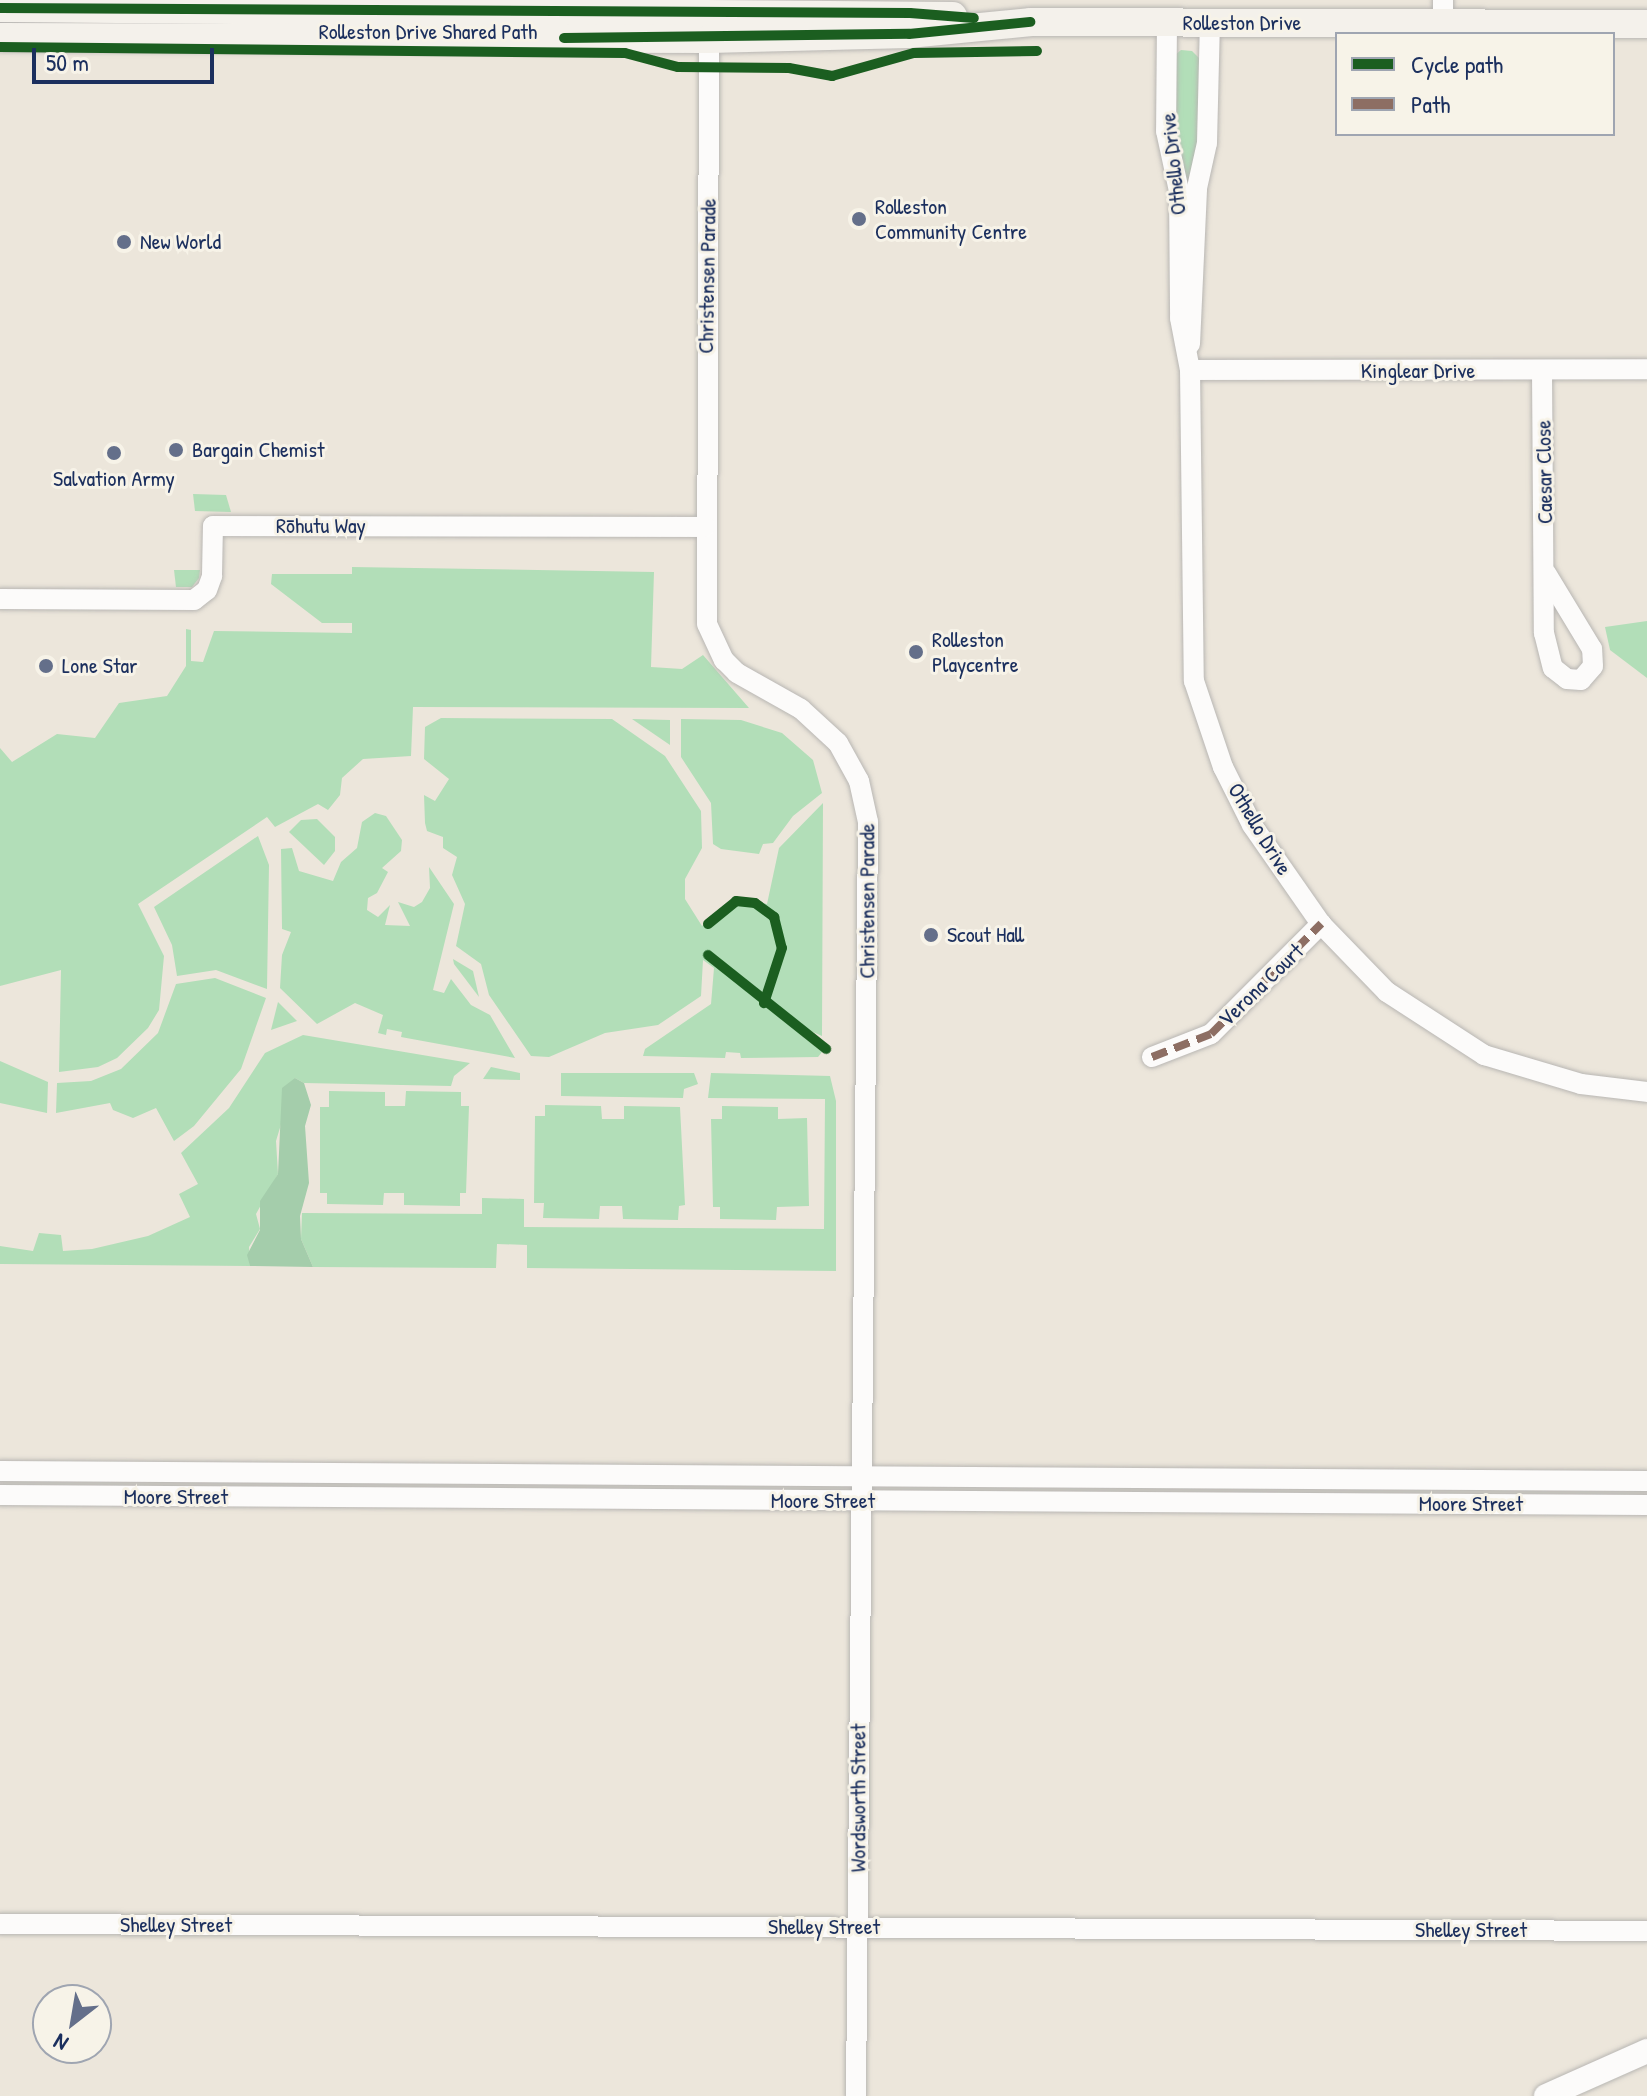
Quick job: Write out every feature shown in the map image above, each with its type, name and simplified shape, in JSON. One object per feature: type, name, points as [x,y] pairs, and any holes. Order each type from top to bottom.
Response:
[{"type":"main road","name":"Rolleston Drive","points":[[0,8],[909,34],[1030,22],[1210,23],[1443,12],[1647,24]]},
{"type":"main road","name":"Rolleston Drive","points":[[0,37],[709,26]]},
{"type":"street","name":"Othello Drive","points":[[1167,23],[1166,131],[1179,191],[1180,318],[1189,361]]},
{"type":"street","name":"Othello Drive","points":[[1210,23],[1207,143],[1198,179],[1195,318],[1189,361],[1194,681],[1223,767],[1252,825],[1321,924],[1387,992],[1484,1055],[1581,1084],[1647,1092]]},
{"type":"street","name":"Christensen Parade","points":[[709,26],[704,609],[714,644],[737,673],[823,725],[850,761],[866,803],[867,1225],[860,1500]]},
{"type":"street","name":"Kinglear Drive","points":[[1189,361],[1542,371],[1647,369]]},
{"type":"street","name":"Caesar Close","points":[[1542,371],[1546,573],[1543,624],[1553,668],[1567,679],[1581,680],[1593,666],[1592,649],[1546,573]]},
{"type":"street","name":"Rōhutu Way","points":[[0,599],[194,600],[207,590],[212,576],[204,526],[705,527]]},
{"type":"street","name":"Verona Court","points":[[1152,1057],[1211,1034],[1321,924]]},
{"type":"street","name":"Moore Street","points":[[0,1471],[1647,1481]]},
{"type":"street","name":"Moore Street","points":[[0,1495],[1647,1505]]},
{"type":"street","name":"Wordsworth Street","points":[[856,2096],[860,1500]]},
{"type":"street","name":"Shelley Street","points":[[0,1924],[1647,1931]]},
{"type":"street","points":[[1546,2096],[1647,2051]]},
{"type":"green space","points":[[1181,50],[1192,51],[1200,59],[1191,318],[1173,149],[1174,56]]},
{"type":"green space","points":[[193,494],[226,495],[231,512],[195,511]]},
{"type":"green space","points":[[352,567],[654,572],[651,667],[682,669],[703,655],[749,708],[413,707],[411,756],[363,759],[342,778],[340,795],[328,810],[318,804],[275,827],[267,817],[138,904],[164,956],[159,1010],[148,1028],[117,1058],[98,1067],[59,1072],[61,970],[0,986],[0,748],[12,762],[57,734],[95,738],[119,703],[167,696],[186,666],[186,629],[191,630],[191,661],[203,662],[214,631],[352,633],[352,623],[322,623],[271,584],[272,574],[352,574]]},
{"type":"green space","points":[[174,570],[200,570],[199,578],[192,587],[176,587]]},
{"type":"green space","points":[[1647,621],[1647,678],[1610,650],[1605,627]]},
{"type":"green space","points":[[441,718],[612,719],[665,756],[701,811],[702,848],[685,879],[685,899],[702,926],[734,898],[767,904],[779,848],[823,803],[822,1036],[806,1029],[801,1035],[822,1052],[818,1057],[741,1058],[740,1053],[726,1052],[725,1058],[643,1056],[645,1049],[711,1004],[714,968],[703,960],[701,996],[658,1025],[605,1033],[549,1057],[531,1056],[489,995],[481,964],[456,946],[465,904],[452,875],[457,857],[443,848],[443,837],[427,831],[425,823],[424,795],[435,801],[449,779],[424,759],[425,727]]},
{"type":"green space","points":[[632,719],[670,720],[670,745]]},
{"type":"green space","points":[[681,719],[741,720],[782,733],[813,760],[822,793],[793,816],[773,843],[763,844],[759,854],[721,849],[713,844],[711,803],[681,757]]},
{"type":"green space","points":[[375,813],[386,816],[402,840],[401,851],[382,868],[388,872],[377,893],[368,898],[367,910],[378,917],[390,905],[385,925],[410,926],[398,902],[414,907],[422,902],[430,888],[429,867],[454,904],[433,990],[444,993],[451,979],[471,1005],[490,1015],[515,1058],[401,1037],[402,1032],[387,1029],[386,1035],[378,1033],[383,1015],[355,1003],[317,1024],[280,988],[282,955],[291,932],[282,929],[281,849],[292,848],[299,871],[333,881],[341,862],[357,848],[362,822]]},
{"type":"green space","points":[[317,819],[335,837],[335,851],[324,865],[289,832],[301,820]]},
{"type":"green space","points":[[258,836],[269,865],[267,989],[216,970],[177,976],[172,945],[154,907]]},
{"type":"green space","points":[[453,959],[473,971],[479,997],[454,964]]},
{"type":"green space","points":[[215,978],[266,998],[241,1069],[194,1126],[174,1141],[156,1108],[133,1118],[113,1110],[110,1103],[56,1113],[57,1083],[91,1081],[121,1069],[158,1033],[176,984]]},
{"type":"green space","points":[[278,1002],[297,1021],[271,1030]]},
{"type":"green space","points":[[303,1035],[470,1063],[454,1076],[451,1086],[304,1083],[295,1078],[276,1141],[278,1174],[256,1214],[260,1229],[249,1247],[250,1266],[0,1264],[0,1246],[33,1251],[39,1233],[61,1235],[63,1251],[92,1249],[148,1236],[190,1217],[179,1194],[198,1184],[181,1153],[229,1108],[265,1053]]},
{"type":"green space","points":[[0,1061],[48,1082],[47,1113],[0,1103]]},
{"type":"green space","points":[[491,1067],[520,1073],[520,1080],[483,1079]]},
{"type":"green space","points":[[561,1073],[694,1073],[698,1084],[684,1089],[683,1098],[561,1096]]},
{"type":"green space","points":[[711,1073],[830,1076],[836,1101],[836,1271],[527,1268],[527,1245],[497,1244],[496,1268],[313,1267],[301,1239],[302,1213],[482,1214],[482,1198],[524,1199],[524,1227],[824,1229],[825,1099],[708,1098]]},
{"type":"green space","points":[[295,1078],[304,1083],[311,1105],[305,1126],[309,1183],[300,1216],[301,1239],[313,1267],[250,1266],[247,1255],[260,1230],[260,1201],[278,1174],[282,1088]]},
{"type":"green space","points":[[329,1091],[385,1092],[385,1106],[405,1106],[406,1091],[461,1092],[461,1106],[469,1106],[466,1193],[460,1193],[460,1206],[404,1205],[404,1193],[384,1193],[383,1205],[327,1204],[327,1193],[320,1193],[320,1107],[329,1107]]},
{"type":"green space","points":[[545,1105],[601,1106],[602,1119],[624,1119],[624,1106],[680,1107],[685,1205],[679,1206],[678,1220],[623,1219],[622,1206],[600,1206],[599,1219],[543,1218],[544,1203],[534,1203],[535,1116],[545,1116]]},
{"type":"green space","points":[[722,1106],[778,1107],[778,1119],[807,1118],[809,1206],[777,1207],[776,1220],[720,1219],[720,1207],[713,1207],[711,1119],[722,1119]]},
{"type":"marked path","points":[[1152,1057],[1211,1034],[1321,924]]},
{"type":"cycle path","name":"Rolleston Drive Shared Path","points":[[0,8],[910,13],[974,18]]},
{"type":"cycle path","points":[[564,38],[909,34],[1030,22]]},
{"type":"cycle path","name":"Rolleston Drive Shared Path","points":[[0,47],[625,53],[678,67],[789,68],[832,76],[914,53],[1037,51]]},
{"type":"cycle path","points":[[708,924],[736,901],[755,903],[774,917],[782,948],[764,1003]]},
{"type":"cycle path","points":[[708,955],[826,1049]]},
{"type":"place","name":"Rolleston Community Centre","points":[[859,219]]},
{"type":"place","name":"New World","points":[[124,242]]},
{"type":"place","name":"Bargain Chemist","points":[[176,450]]},
{"type":"place","name":"Salvation Army","points":[[114,453]]},
{"type":"place","name":"Rolleston Playcentre","points":[[916,652]]},
{"type":"place","name":"Lone Star","points":[[46,666]]},
{"type":"place","name":"Scout Hall","points":[[931,935]]}]
